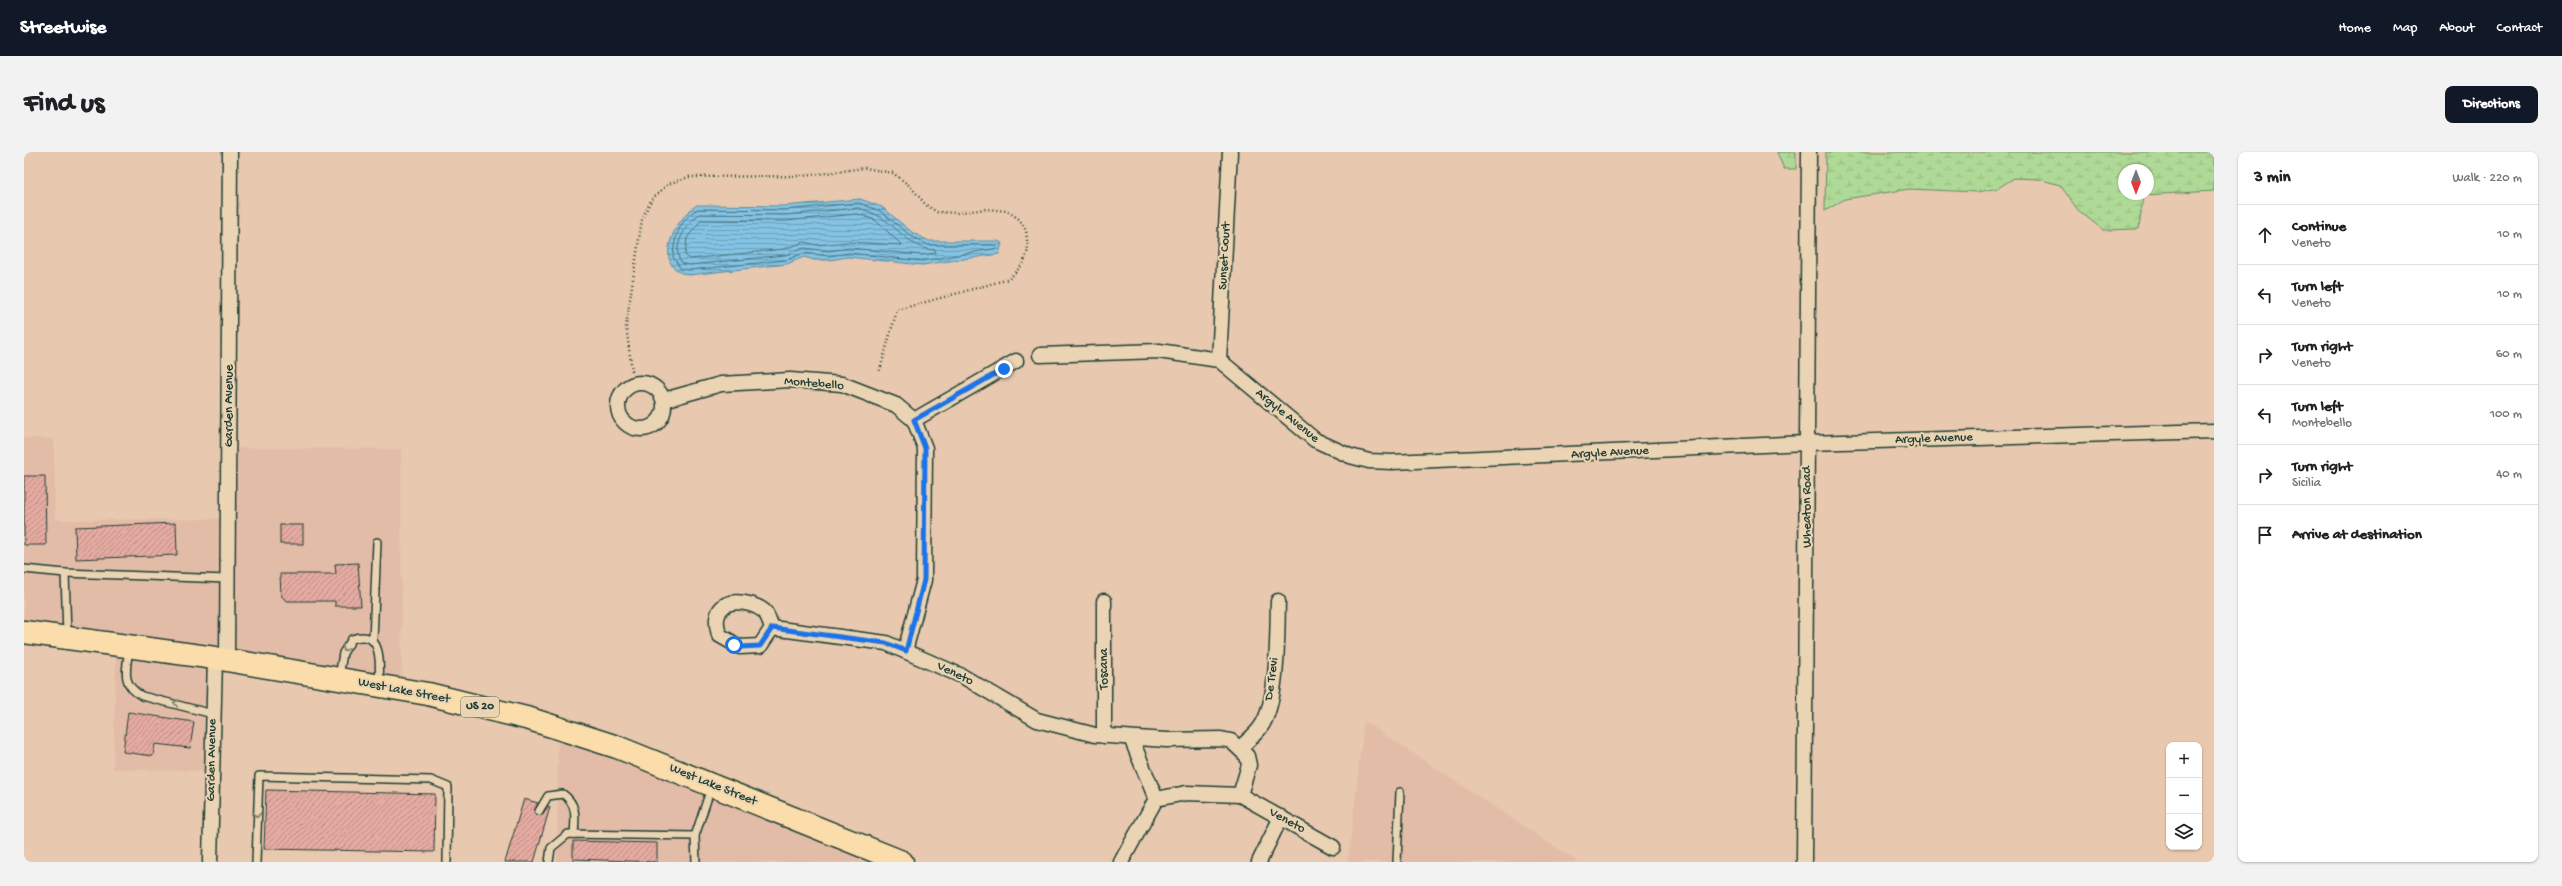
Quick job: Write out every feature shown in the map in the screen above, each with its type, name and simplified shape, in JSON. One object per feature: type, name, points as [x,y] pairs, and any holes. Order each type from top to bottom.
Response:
[{"type":"main road","name":"West Lake Street","points":[[24,632],[221,659],[428,694],[530,719],[617,747],[713,784],[872,853],[902,862]]},
{"type":"street","name":"Garden Avenue","points":[[210,862],[213,714],[221,659],[227,579],[230,152]]},
{"type":"street","name":"Sunset Court","points":[[1219,360],[1230,152]]},
{"type":"street","name":"Wheaton Road","points":[[1804,862],[1809,152]]},
{"type":"street","points":[[1040,355],[1159,351],[1219,360]]},
{"type":"street","name":"Argyle Avenue","points":[[1219,360],[1311,438],[1332,449],[1369,461],[1392,462],[1498,458],[1807,443],[2214,430]]},
{"type":"street","points":[[914,420],[1016,361]]},
{"type":"street","name":"Montebello","points":[[664,400],[721,384],[790,380],[820,382],[842,384],[896,405],[914,420],[925,448],[924,580],[906,651]]},
{"type":"street","name":"Toscana","points":[[1104,601],[1104,736]]},
{"type":"street","name":"De Trevi","points":[[1240,748],[1261,728],[1270,702],[1276,668],[1278,601]]},
{"type":"street","name":"Veneto","points":[[772,628],[886,643],[962,676],[1037,720],[1104,736],[1131,738],[1221,739],[1240,748]]},
{"type":"street","points":[[1121,862],[1156,799],[1131,738]]},
{"type":"street","points":[[1240,748],[1247,756],[1249,765],[1240,795]]},
{"type":"street","name":"Veneto","points":[[1156,799],[1186,793],[1240,795],[1333,847]]},
{"type":"street","points":[[1259,862],[1281,817]]},
{"type":"lane","points":[[377,542],[373,641],[380,660],[379,686]]},
{"type":"lane","points":[[24,569],[65,573],[227,579]]},
{"type":"lane","points":[[65,573],[67,638]]},
{"type":"lane","points":[[339,679],[346,645],[352,639],[358,637],[373,641]]},
{"type":"lane","points":[[129,647],[126,668],[127,681],[132,690],[142,696],[213,714]]},
{"type":"lane","points":[[256,862],[259,776],[431,780],[448,787],[447,862]]},
{"type":"lane","points":[[696,862],[695,836],[713,784]]},
{"type":"lane","points":[[1397,862],[1400,792]]},
{"type":"lane","points":[[539,811],[548,796],[563,794],[570,799],[575,808],[574,834]]},
{"type":"lane","points":[[548,862],[551,848],[568,834],[695,836]]},
{"type":"path","points":[[632,371],[626,326],[637,241],[642,219],[651,200],[668,184],[703,176],[803,176],[866,168],[893,173],[910,186],[926,205],[937,212],[956,213],[986,209],[1007,211],[1019,219],[1026,230],[1028,250],[1023,264],[1009,279],[897,310],[879,373]]},
{"type":"shaded area","points":[[24,438],[54,439],[55,520],[222,519],[223,655],[24,627]]},
{"type":"shaded area","points":[[233,448],[401,449],[402,686],[231,656]]},
{"type":"shaded area","points":[[116,651],[210,663],[207,771],[113,769]]},
{"type":"shaded area","points":[[1364,721],[1578,862],[1348,862]]},
{"type":"shaded area","points":[[558,731],[887,862],[557,862]]},
{"type":"green space","points":[[1777,152],[1796,152],[1796,169],[1784,169]]},
{"type":"green space","points":[[1826,152],[2214,152],[2214,191],[2154,194],[2154,164],[2118,164],[2118,200],[2142,200],[2139,229],[2103,230],[2078,210],[2060,185],[2039,179],[2014,178],[1998,188],[1978,192],[1909,189],[1845,199],[1825,211]]},
{"type":"water","points":[[860,199],[882,207],[913,233],[929,241],[997,241],[1002,243],[999,254],[922,265],[848,257],[830,260],[814,260],[804,257],[787,264],[689,275],[677,271],[671,263],[669,253],[670,242],[681,220],[697,205],[784,206]]},
{"type":"building","points":[[24,476],[45,476],[46,545],[24,545]]},
{"type":"building","points":[[176,523],[177,555],[76,559],[75,527]]},
{"type":"building","points":[[280,525],[303,525],[303,544],[280,544]]},
{"type":"building","points":[[358,563],[361,606],[335,606],[335,601],[286,601],[281,595],[280,574],[336,574],[335,564]]},
{"type":"building","points":[[128,712],[194,722],[190,748],[155,744],[153,756],[123,752]]},
{"type":"building","points":[[266,790],[435,794],[434,852],[264,849]]},
{"type":"building","points":[[524,799],[538,803],[534,811],[537,815],[542,815],[548,806],[550,807],[534,862],[505,862]]},
{"type":"building","points":[[573,841],[657,843],[657,862],[573,859]]},
{"type":"route","points":[[734,645],[740,647],[760,646],[772,628],[805,631],[886,643],[906,651],[924,580],[925,448],[914,420],[1004,369]]}]
